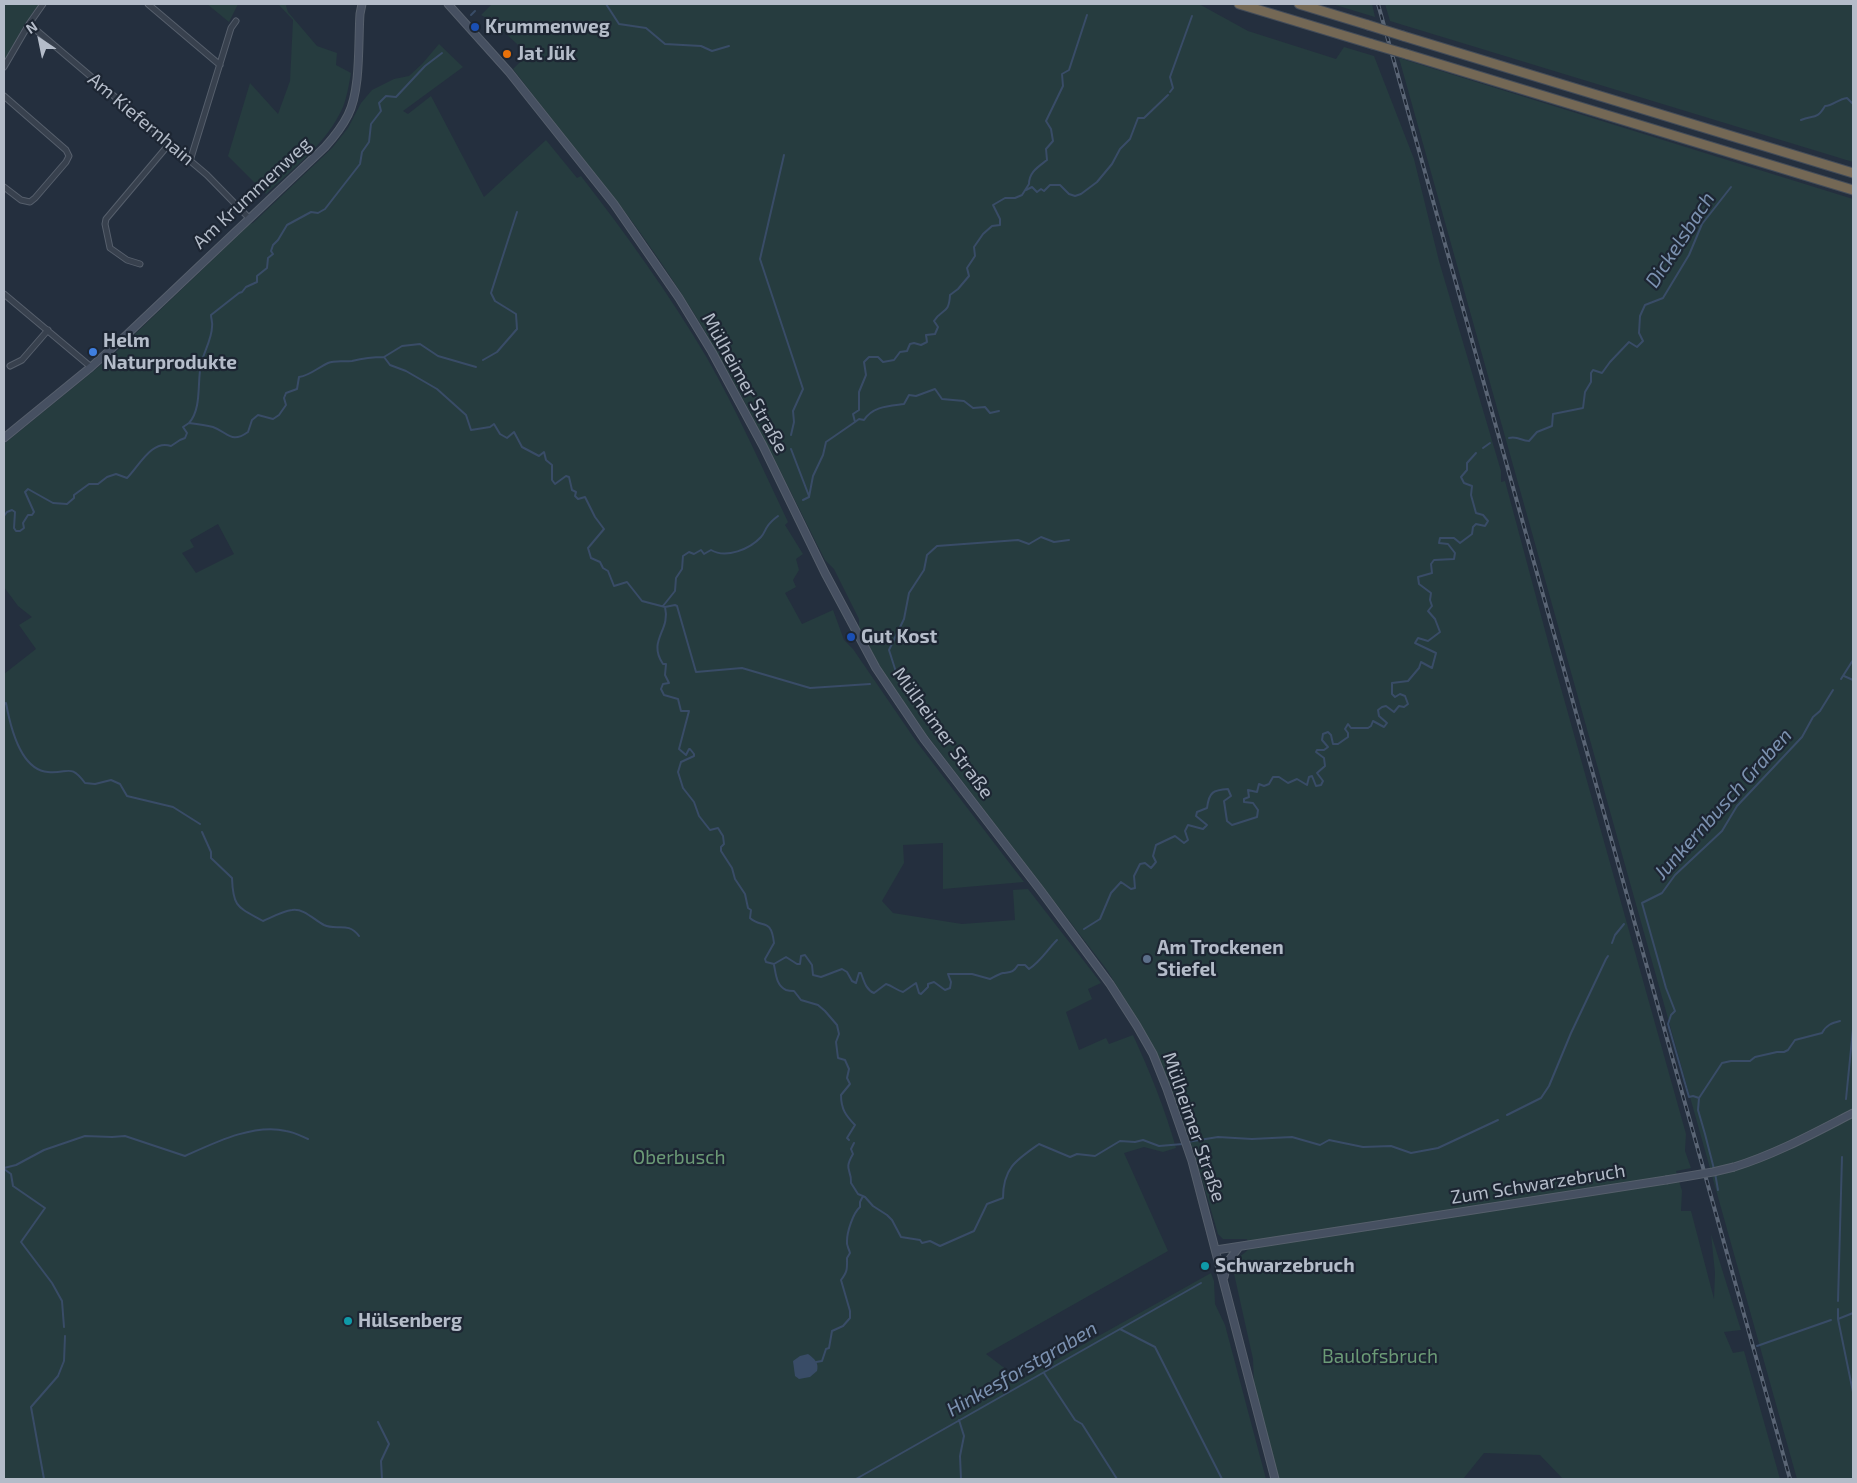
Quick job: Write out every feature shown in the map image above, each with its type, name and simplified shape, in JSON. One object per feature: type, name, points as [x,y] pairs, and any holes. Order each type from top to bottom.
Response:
[{"type":"highway","points":[[1239,4],[1853,190]]},
{"type":"highway","points":[[1299,4],[1853,173]]},
{"type":"main road","name":"Am Krummenweg","points":[[4,438],[91,367],[325,147],[349,114],[356,88],[362,4]]},
{"type":"main road","name":"Mülheimer Straße","points":[[448,4],[509,72],[614,204],[679,298],[712,352],[763,446],[825,573],[876,668],[924,739],[1042,891],[1110,984],[1153,1054],[1192,1161],[1224,1277],[1275,1479]]},
{"type":"main road","name":"Zum Schwarzebruch","points":[[1216,1250],[1713,1172],[1754,1161],[1853,1113]]},
{"type":"main road","points":[[1224,1277],[1228,1263],[1239,1247]]},
{"type":"street","points":[[4,67],[28,24],[43,4]]},
{"type":"street","points":[[148,4],[220,64]]},
{"type":"street","points":[[190,161],[231,28],[236,21]]},
{"type":"street","name":"Am Kiefernhain","points":[[28,24],[207,175],[249,218]]},
{"type":"street","points":[[4,96],[66,150],[69,156],[42,191],[30,202],[21,200],[4,187]]},
{"type":"street","points":[[140,264],[127,260],[110,248],[105,224],[106,219],[170,143]]},
{"type":"street","points":[[4,294],[91,367]]},
{"type":"street","points":[[10,366],[22,360],[48,330]]},
{"type":"green space","points":[[4,4],[39,4],[4,61]]},
{"type":"green space","points":[[207,4],[238,4],[229,22]]},
{"type":"green space","points":[[278,4],[287,4],[288,12],[317,46],[337,53],[336,65],[351,73],[343,107],[328,132],[298,165],[266,194],[228,156],[250,83],[278,114],[290,81],[293,20]]},
{"type":"green space","name":"Baulofsbruch","points":[[492,4],[1199,4],[1248,31],[1336,59],[1344,47],[1374,56],[1414,159],[1439,261],[1501,471],[1501,482],[1505,481],[1550,649],[1686,1134],[1685,1151],[1691,1168],[1676,1171],[1682,1191],[1681,1211],[1691,1211],[1714,1299],[1715,1273],[1711,1234],[1741,1330],[1724,1332],[1733,1353],[1744,1351],[1780,1479],[1563,1479],[1540,1455],[1484,1453],[1463,1479],[1279,1479],[1254,1386],[1253,1359],[1233,1269],[1237,1259],[1249,1249],[1247,1239],[1223,1239],[1218,1234],[1194,1152],[1156,1052],[1107,970],[926,734],[880,667],[859,627],[859,619],[834,569],[825,560],[722,360],[647,242],[513,69],[528,54],[492,21],[481,15]]},
{"type":"green space","points":[[1332,4],[1372,4],[1375,17]]},
{"type":"green space","points":[[1385,4],[1853,4],[1853,162],[1390,21]]},
{"type":"green space","name":"Oberbusch","points":[[439,44],[463,67],[403,111],[408,114],[431,96],[484,197],[546,140],[577,178],[581,176],[614,220],[663,288],[707,358],[739,419],[788,522],[785,525],[803,554],[796,559],[799,570],[793,580],[796,587],[785,593],[802,624],[833,610],[844,640],[853,649],[916,741],[1024,882],[943,889],[943,843],[903,845],[904,863],[882,901],[893,913],[962,924],[1015,920],[1013,890],[1028,889],[1101,983],[1088,989],[1092,999],[1066,1012],[1079,1050],[1106,1038],[1109,1044],[1133,1035],[1162,1105],[1176,1148],[1163,1152],[1144,1147],[1124,1153],[1168,1251],[986,1354],[1020,1380],[1211,1273],[1214,1281],[1215,1304],[1225,1325],[1266,1479],[4,1479],[4,674],[36,649],[19,625],[32,617],[18,606],[4,587],[4,444],[112,356],[332,148],[348,128],[361,103],[372,90],[394,79],[409,76]],"holes":[[[218,524],[234,554],[196,573],[182,553],[194,547],[190,540]]]},
{"type":"green space","points":[[1399,58],[1853,199],[1853,1479],[1797,1479]]},
{"type":"water","points":[[808,1354],[816,1361],[817,1371],[810,1377],[799,1379],[795,1376],[793,1361],[800,1356]]},
{"type":"waterway","points":[[606,4],[619,24],[646,28],[665,44],[701,46],[712,51],[729,46]]},
{"type":"waterway","points":[[471,15],[475,11]]},
{"type":"waterway","points":[[803,500],[809,497],[813,476],[823,455],[826,442],[855,422],[853,414],[859,410],[859,392],[866,375],[864,362],[869,357],[878,357],[883,362],[894,360],[900,352],[907,351],[910,344],[921,345],[927,342],[926,335],[935,334],[938,327],[934,321],[947,309],[950,295],[969,276],[967,268],[975,256],[974,247],[983,234],[992,226],[1000,225],[1000,219],[993,205],[1005,198],[1015,198],[1022,195],[1029,184],[1032,173],[1047,160],[1046,149],[1053,141],[1051,129],[1046,121],[1063,86],[1062,74],[1069,70],[1087,15]]},
{"type":"waterway","points":[[1170,92],[1173,88],[1170,77],[1192,16]]},
{"type":"waterway","points":[[189,423],[196,410],[201,364],[212,331],[211,315],[246,287],[257,282],[257,276],[267,268],[268,258],[273,254],[271,251],[273,245],[287,225],[311,212],[318,213],[325,209],[360,164],[362,152],[369,142],[371,124],[381,111],[379,103],[386,96],[396,97],[425,66],[442,53]]},
{"type":"waterway","points":[[1026,190],[1032,187],[1037,192],[1041,189],[1044,191],[1050,185],[1060,185],[1069,194],[1075,196],[1081,194],[1097,182],[1112,164],[1120,149],[1130,139],[1138,118],[1144,118],[1168,95]]},
{"type":"waterway","name":"Dickelsbach","points":[[1801,120],[1817,115],[1825,106],[1847,98],[1853,104]]},
{"type":"waterway","points":[[784,155],[760,259],[803,389],[793,411],[794,422],[791,435]]},
{"type":"waterway","name":"Dickelsbach","points":[[1509,438],[1529,441],[1537,432],[1552,426],[1553,414],[1583,408],[1585,392],[1591,382],[1593,370],[1602,373],[1629,342],[1637,347],[1643,341],[1639,333],[1640,316],[1645,305],[1663,298],[1689,255],[1702,224],[1731,187]]},
{"type":"waterway","points":[[483,360],[497,352],[517,329],[516,314],[495,301],[491,293],[517,212]]},
{"type":"waterway","points":[[384,357],[402,346],[420,344],[438,356],[476,367]]},
{"type":"waterway","name":"Dickelsbach","points":[[4,516],[12,510],[15,512],[14,528],[16,531],[20,531],[24,528],[23,523],[28,515],[32,515],[34,512],[25,492],[28,489],[53,503],[67,504],[74,498],[74,495],[89,484],[98,484],[107,477],[116,474],[127,478],[152,450],[158,446],[171,446],[185,438],[187,433],[183,427],[189,423],[213,427],[230,436],[238,437],[248,432],[252,420],[258,415],[273,419],[279,415],[286,405],[284,398],[286,393],[297,389],[299,377],[307,375],[331,362],[384,357],[390,365],[406,371],[437,389],[466,415],[471,430],[490,427],[494,424],[500,434],[507,438],[514,432],[522,447],[539,456],[544,452],[546,460],[552,465],[552,480],[555,484],[566,476],[569,477],[572,490],[576,492],[575,496],[578,499],[585,497],[595,517],[604,529],[588,548],[591,558],[600,562],[603,568],[608,571],[614,586],[627,582],[642,601],[665,607],[665,623],[657,648],[663,664],[666,664],[665,675],[669,683],[663,684],[661,689],[664,695],[678,699],[681,711],[689,711],[679,749],[686,755],[689,749],[694,754],[694,756],[681,762],[678,772],[683,788],[694,802],[699,816],[710,830],[718,828],[723,836],[724,844],[721,847],[721,851],[745,894],[748,908],[751,910],[750,918],[771,930],[774,943],[765,959],[766,962],[774,964],[786,957],[800,964],[801,956],[805,955],[812,965],[813,975],[821,977],[842,969],[856,983],[859,973],[861,973],[867,987],[874,993],[886,984],[903,992],[916,983],[921,994],[928,987],[928,984],[934,982],[945,990],[950,988],[951,982],[948,974],[972,974],[990,979],[1001,973],[1012,972],[1018,965],[1025,965],[1029,969],[1057,940]]},
{"type":"waterway","points":[[855,422],[859,419],[864,420],[877,409],[904,404],[909,395],[916,396],[935,389],[942,399],[964,401],[973,408],[985,407],[990,413],[999,411]]},
{"type":"waterway","name":"Dickelsbach","points":[[1483,448],[1490,443]]},
{"type":"waterway","points":[[791,449],[809,496]]},
{"type":"waterway","name":"Dickelsbach","points":[[1084,929],[1100,919],[1111,893],[1121,882],[1131,889],[1135,888],[1134,876],[1140,864],[1145,863],[1151,868],[1156,862],[1153,856],[1156,845],[1175,836],[1184,843],[1188,840],[1185,831],[1188,825],[1203,829],[1207,825],[1196,816],[1197,812],[1207,808],[1209,798],[1215,791],[1228,789],[1231,796],[1224,801],[1227,821],[1232,825],[1257,817],[1258,810],[1253,803],[1244,802],[1244,799],[1249,797],[1248,790],[1257,792],[1259,784],[1264,786],[1269,784],[1273,777],[1279,777],[1288,783],[1297,779],[1307,785],[1309,777],[1312,776],[1316,786],[1321,785],[1323,781],[1317,773],[1325,766],[1324,758],[1316,752],[1328,747],[1322,740],[1323,734],[1328,732],[1331,735],[1333,744],[1338,744],[1348,737],[1345,729],[1348,724],[1351,728],[1368,728],[1373,721],[1384,727],[1387,723],[1379,716],[1378,710],[1386,706],[1394,712],[1399,706],[1404,707],[1408,704],[1405,696],[1400,694],[1395,697],[1392,694],[1392,683],[1408,681],[1419,668],[1421,662],[1432,668],[1436,653],[1415,643],[1418,638],[1428,641],[1440,632],[1435,619],[1428,611],[1432,606],[1430,600],[1431,593],[1419,584],[1418,577],[1432,573],[1431,564],[1434,560],[1454,559],[1455,553],[1448,544],[1439,543],[1440,538],[1454,538],[1460,543],[1472,534],[1473,527],[1476,524],[1485,526],[1488,521],[1483,515],[1476,513],[1471,495],[1472,486],[1464,483],[1461,477],[1467,470],[1467,463],[1476,453]]},
{"type":"waterway","points":[[663,606],[675,591],[676,578],[682,569],[683,556],[689,552],[694,554],[701,550],[704,554],[711,550],[717,553],[731,553],[744,549],[761,537],[769,524],[778,516]]},
{"type":"waterway","points":[[896,672],[889,650],[904,619],[909,593],[924,570],[927,555],[937,546],[1018,540],[1029,544],[1041,537],[1054,542],[1069,540]]},
{"type":"waterway","points":[[665,607],[677,606],[696,672],[742,668],[810,688],[870,684]]},
{"type":"waterway","name":"Junkernbusch Graben","points":[[1841,679],[1853,660]]},
{"type":"waterway","points":[[1844,676],[1853,680]]},
{"type":"waterway","name":"Junkernbusch Graben","points":[[1714,1169],[1698,1110],[1699,1098],[1689,1097],[1668,1024],[1671,1015],[1675,1011],[1666,988],[1642,903],[1662,893],[1675,875],[1722,831],[1737,806],[1802,737],[1813,717],[1820,711],[1833,690]]},
{"type":"waterway","points":[[4,704],[6,703],[10,723],[23,755],[38,769],[48,772],[72,771],[85,783],[95,784],[111,780],[120,784],[127,796],[173,807],[200,824]]},
{"type":"waterway","points":[[202,832],[211,852],[211,858],[232,878],[234,895],[238,906],[242,909],[263,921],[289,911],[301,911],[324,925],[351,929],[359,936]]},
{"type":"waterway","name":"Junkernbusch Graben","points":[[1612,943],[1615,935],[1624,924]]},
{"type":"waterway","name":"Junkernbusch Graben","points":[[1507,1115],[1541,1098],[1549,1086],[1571,1033],[1608,956]]},
{"type":"waterway","name":"Junkernbusch Graben","points":[[774,965],[777,979],[783,988],[794,991],[801,1000],[818,1005],[837,1025],[839,1034],[836,1042],[838,1058],[845,1060],[849,1069],[847,1078],[850,1084],[841,1095],[842,1104],[847,1115],[855,1125],[847,1138],[849,1140]]},
{"type":"waterway","points":[[1699,1098],[1722,1063],[1750,1061],[1755,1057],[1784,1052],[1788,1050],[1795,1040],[1822,1033],[1825,1028],[1840,1021]]},
{"type":"waterway","points":[[1846,1099],[1853,1029]]},
{"type":"waterway","points":[[1187,1142],[1218,1137],[1252,1139],[1292,1137],[1320,1145],[1329,1140],[1363,1147],[1391,1146],[1411,1153],[1438,1148],[1498,1120]]},
{"type":"waterway","points":[[4,1168],[16,1165],[44,1150],[85,1136],[125,1136],[185,1156],[234,1136],[261,1130],[274,1129],[297,1134],[308,1139]]},
{"type":"waterway","points":[[854,1143],[851,1149],[853,1154],[848,1167],[851,1183],[858,1194],[865,1197],[873,1206],[887,1215],[892,1220],[901,1237],[920,1240],[922,1243],[930,1241],[940,1246],[974,1231],[987,1204],[1003,1198],[1005,1179],[1012,1166],[1039,1144],[1070,1157],[1077,1154],[1095,1156],[1120,1141],[1135,1142],[1143,1140],[1159,1146],[1183,1144]]},
{"type":"waterway","points":[[1838,1301],[1842,1157]]},
{"type":"waterway","points":[[4,1169],[11,1174],[13,1186],[45,1208],[21,1242],[52,1283],[62,1301],[64,1327]]},
{"type":"waterway","points":[[1715,1173],[1718,1190]]},
{"type":"waterway","points":[[816,1362],[822,1361],[826,1349],[829,1348],[832,1331],[843,1326],[850,1318],[850,1311],[841,1280],[846,1272],[847,1258],[850,1253],[847,1246],[849,1228],[860,1207],[863,1196]]},
{"type":"waterway","name":"Hinkesforstgraben","points":[[856,1479],[1201,1283]]},
{"type":"waterway","points":[[1838,1309],[1838,1319],[1853,1392]]},
{"type":"waterway","points":[[1838,1319],[1853,1313]]},
{"type":"waterway","points":[[1757,1346],[1831,1320]]},
{"type":"waterway","points":[[1120,1329],[1155,1347],[1222,1479]]},
{"type":"waterway","points":[[44,1479],[31,1407],[58,1376],[64,1361],[65,1336]]},
{"type":"waterway","points":[[1044,1373],[1075,1420],[1082,1424],[1117,1479]]},
{"type":"waterway","points":[[959,1420],[964,1436],[960,1456],[961,1479]]},
{"type":"waterway","points":[[378,1422],[389,1444],[381,1461],[382,1479]]},
{"type":"railway","points":[[1378,4],[1790,1479]]},
{"type":"place","name":"Krummenweg","points":[[475,27]]},
{"type":"place","name":"Jat Jük","points":[[507,54]]},
{"type":"place","name":"Helm Naturprodukte","points":[[93,352]]},
{"type":"place","name":"Gut Kost","points":[[851,637]]},
{"type":"place","name":"Am Trockenen Stiefel","points":[[1147,959]]},
{"type":"place","name":"Schwarzebruch","points":[[1205,1266]]},
{"type":"place","name":"Hülsenberg","points":[[348,1321]]}]
